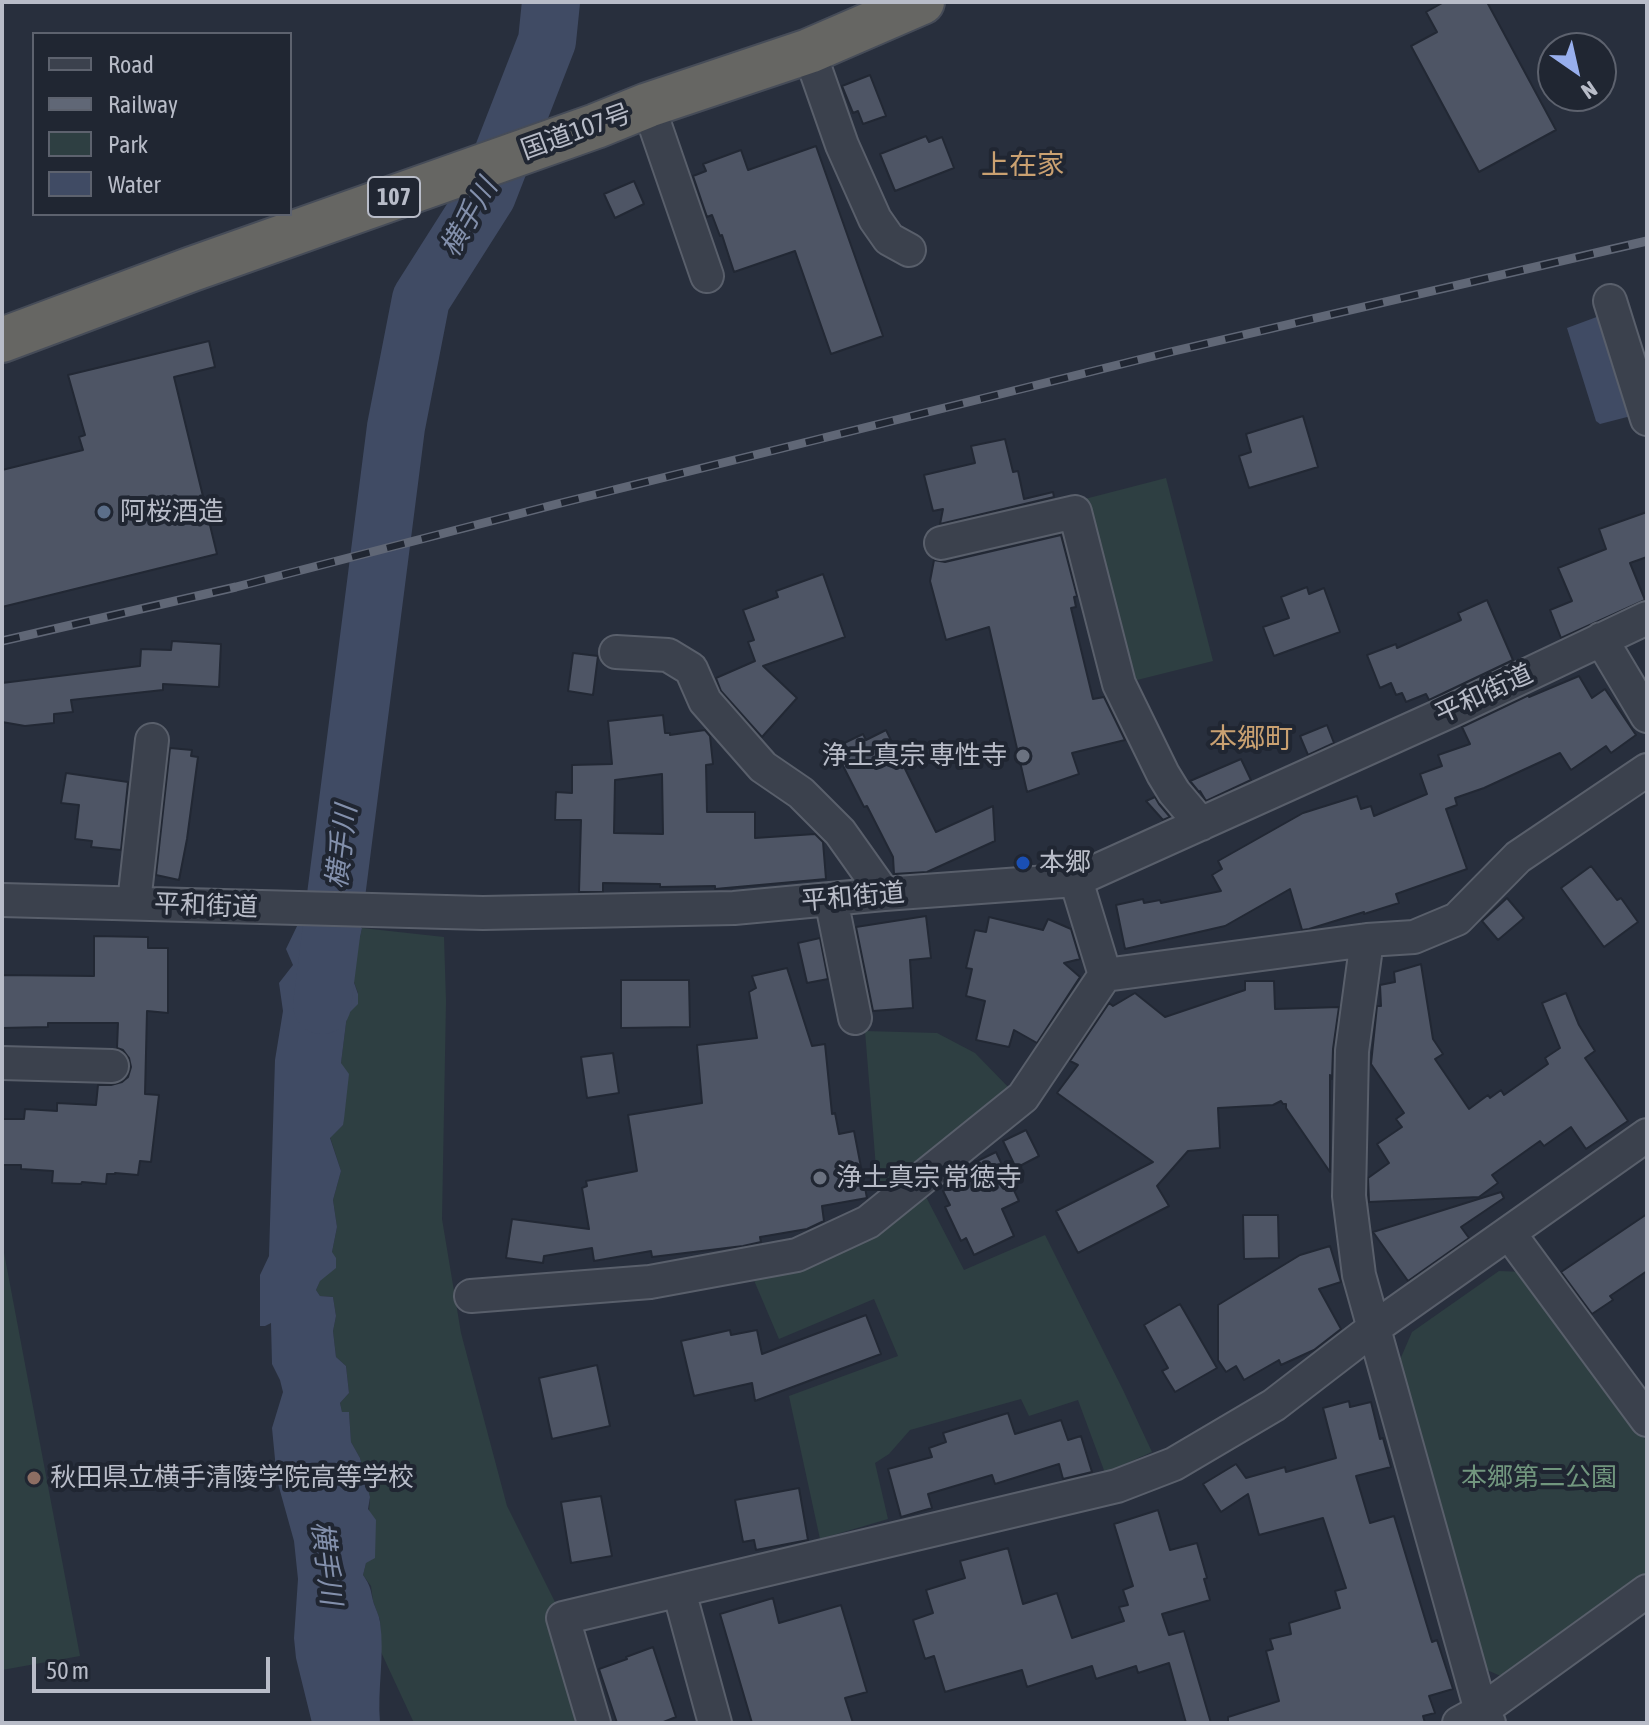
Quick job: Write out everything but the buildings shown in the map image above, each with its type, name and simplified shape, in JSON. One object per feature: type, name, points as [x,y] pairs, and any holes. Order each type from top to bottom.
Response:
[{"type":"highway","name":"国道107号","points":[[2,340],[648,105],[809,51],[922,2]]},
{"type":"street","points":[[809,51],[842,145],[875,219],[889,239],[909,250]]},
{"type":"street","points":[[648,105],[707,276]]},
{"type":"street","points":[[1610,301],[1647,419]]},
{"type":"street","points":[[941,543],[1075,512],[1119,684],[1163,774],[1201,824]]},
{"type":"street","name":"平和街道","points":[[2,900],[458,913],[734,908],[1076,880],[1453,710],[1647,618]]},
{"type":"street","points":[[1601,639],[1647,716]]},
{"type":"street","points":[[616,652],[668,655],[691,669],[705,701],[763,767],[801,793],[840,832],[884,894]]},
{"type":"street","points":[[134,903],[152,740]]},
{"type":"street","points":[[471,1296],[650,1282],[797,1255],[868,1222],[1023,1097],[1105,975],[1367,940],[1414,937],[1457,919],[1518,857],[1647,770]]},
{"type":"street","points":[[1076,880],[1105,975]]},
{"type":"street","points":[[831,899],[855,1018]]},
{"type":"street","points":[[1367,940],[1352,1051],[1349,1196],[1359,1275],[1476,1719],[1647,1591]]},
{"type":"street","points":[[2,1063],[112,1066]]},
{"type":"street","points":[[594,1723],[563,1618],[1117,1486],[1174,1464],[1274,1405],[1374,1328],[1647,1135]]},
{"type":"street","points":[[1509,1233],[1647,1420]]},
{"type":"street","points":[[679,1591],[715,1723]]},
{"type":"green space","points":[[1166,478],[1213,661],[1129,682],[1081,500]]},
{"type":"green space","points":[[362,928],[444,937],[446,1001],[442,1219],[461,1333],[507,1506],[563,1618],[594,1723],[414,1723],[381,1652],[380,1620],[371,1586],[363,1575],[370,1497],[360,1458],[351,1442],[349,1413],[342,1412],[340,1403],[349,1393],[346,1366],[336,1357],[333,1297],[320,1296],[316,1290],[332,1252],[337,1227],[333,1200],[341,1171],[330,1137],[343,1125],[341,1063],[347,1015],[358,993],[351,974]]},
{"type":"green space","points":[[865,1031],[937,1033],[975,1053],[1012,1091],[878,1193]]},
{"type":"green space","points":[[925,1195],[964,1270],[1045,1235],[1152,1452],[1105,1473],[1078,1400],[1029,1416],[1021,1399],[910,1430],[889,1454],[875,1463],[888,1519],[820,1539],[789,1396],[898,1356],[874,1299],[779,1339],[753,1278],[806,1264],[879,1235]]},
{"type":"green space","points":[[2,1242],[80,1656],[2,1670]]},
{"type":"green space","name":"本郷第二公園","points":[[1499,1271],[1525,1272],[1647,1442],[1647,1574],[1503,1677],[1480,1667],[1396,1369],[1412,1332]]},
{"type":"water","points":[[1602,315],[1631,416],[1600,424],[1596,421],[1567,328]]},
{"type":"water","points":[[298,924],[362,928],[351,974],[358,1004],[347,1015],[341,1063],[349,1074],[344,1119],[343,1125],[330,1138],[341,1171],[333,1200],[337,1227],[332,1252],[336,1258],[336,1268],[320,1281],[316,1290],[320,1296],[333,1297],[336,1357],[346,1366],[349,1393],[340,1403],[342,1412],[349,1412],[351,1442],[360,1458],[370,1497],[368,1509],[376,1520],[375,1558],[366,1563],[363,1575],[380,1622],[380,1723],[312,1723],[296,1658],[294,1638],[298,1579],[294,1541],[277,1480],[272,1428],[283,1392],[272,1364],[271,1323],[260,1326],[260,1275],[269,1256],[275,1060],[283,1011],[279,983],[293,965],[286,949]]},
{"type":"waterway","name":"横手川","points":[[322,1005],[396,427],[421,299],[487,195],[547,41],[551,2]]},
{"type":"railway","points":[[2,641],[236,587],[1170,352],[1647,241]]},
{"type":"place","name":"阿桜酒造","points":[[104,512]]},
{"type":"place","name":"浄土真宗 専性寺","points":[[1023,756]]},
{"type":"place","name":"本郷","points":[[1023,863]]},
{"type":"place","name":"浄土真宗 常徳寺","points":[[820,1178]]},
{"type":"place","name":"秋田県立横手清陵学院高等学校","points":[[34,1478]]},
{"type":"district","name":"上在家","points":[[1023,165]]},
{"type":"district","name":"本郷町","points":[[1251,739]]}]
